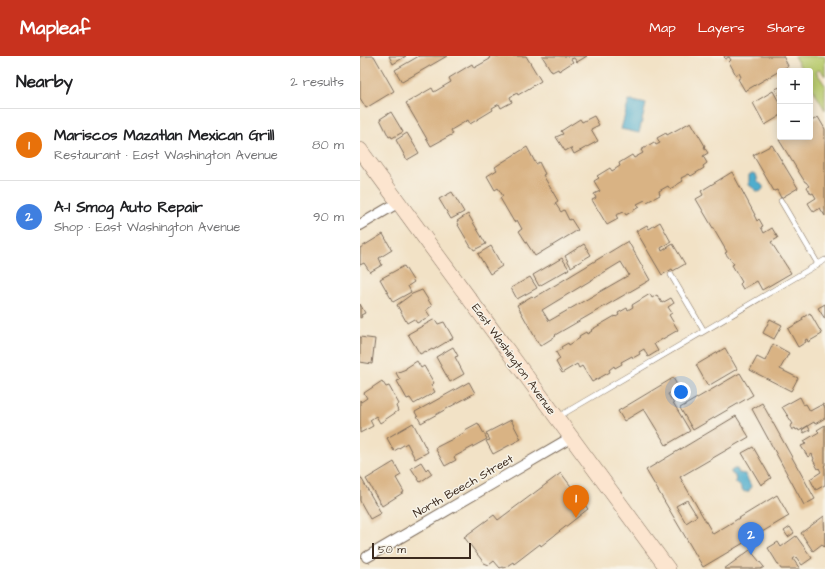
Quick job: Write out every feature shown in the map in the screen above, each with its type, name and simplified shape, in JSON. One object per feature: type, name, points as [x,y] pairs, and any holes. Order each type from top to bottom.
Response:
[{"type":"main road","name":"East Washington Avenue","points":[[360,150],[668,569]]},
{"type":"street","points":[[360,225],[399,202]]},
{"type":"street","name":"North Beech Street","points":[[367,557],[572,437]]},
{"type":"lane","points":[[781,201],[818,264]]},
{"type":"lane","points":[[557,417],[825,260]]},
{"type":"lane","points":[[671,275],[704,331]]},
{"type":"green space","points":[[794,56],[825,56],[825,76],[820,69],[816,72],[825,85],[825,110],[813,89],[813,68],[801,68]]},
{"type":"water","points":[[629,100],[646,104],[639,133],[621,129]]},
{"type":"water","points":[[752,173],[756,174],[758,181],[763,186],[763,189],[760,192],[749,185],[749,175]]},
{"type":"water","points":[[734,469],[737,469],[739,473],[745,474],[751,486],[749,491],[745,492],[736,483],[735,476],[731,473]]},
{"type":"building","points":[[360,56],[374,56],[394,91],[366,108],[360,98]]},
{"type":"building","points":[[389,56],[406,56],[393,64]]},
{"type":"building","points":[[419,56],[447,56],[402,82],[395,70]]},
{"type":"building","points":[[489,56],[526,56],[541,81],[518,95],[517,93],[510,97],[512,102],[501,108],[499,104],[492,108],[493,110],[470,124],[468,120],[451,130],[453,134],[431,146],[406,103],[432,88],[434,92],[451,82],[449,78],[472,64],[474,68],[490,59]]},
{"type":"building","points":[[542,56],[587,56],[577,62],[574,58],[571,59],[573,62],[559,71],[558,69],[552,72]]},
{"type":"building","points":[[724,56],[783,56],[788,66],[785,68],[777,68],[777,72],[745,91],[738,79],[741,77],[739,73],[736,75],[729,62],[731,60],[729,57],[725,59]]},
{"type":"building","points":[[773,91],[777,98],[777,118],[765,125],[753,103]]},
{"type":"building","points":[[391,112],[403,132],[392,138],[391,136],[389,137],[380,119]]},
{"type":"building","points":[[594,116],[599,125],[591,129],[598,141],[574,154],[571,148],[565,151],[556,137],[563,134],[561,131],[580,119],[582,122]]},
{"type":"building","points":[[818,117],[825,129],[825,216],[820,208],[814,212],[811,208],[808,203],[816,198],[813,193],[811,194],[807,187],[809,186],[779,140],[813,140],[813,120]]},
{"type":"building","points":[[691,122],[708,153],[703,156],[707,163],[703,166],[704,168],[691,176],[689,174],[681,178],[683,181],[670,189],[668,186],[659,191],[660,195],[647,202],[645,200],[637,204],[639,207],[626,215],[624,212],[616,215],[618,219],[607,225],[592,200],[596,198],[594,194],[600,191],[594,181],[599,178],[597,176],[610,168],[612,171],[620,166],[619,163],[632,155],[634,158],[643,153],[641,150],[654,142],[656,145],[660,143],[657,138],[666,133],[667,135]]},
{"type":"building","points":[[407,133],[419,153],[407,160],[396,140]]},
{"type":"building","points":[[772,145],[798,188],[781,198],[777,190],[774,191],[753,155]]},
{"type":"building","points":[[527,147],[536,164],[539,162],[545,174],[543,175],[558,201],[555,203],[561,212],[564,210],[569,220],[571,219],[578,230],[535,256],[519,231],[522,229],[517,220],[514,222],[500,198],[503,196],[498,188],[495,190],[487,176],[497,170],[495,167]]},
{"type":"building","points":[[732,172],[757,221],[759,219],[763,226],[761,227],[764,233],[772,228],[778,238],[771,242],[791,273],[762,290],[757,281],[743,289],[740,284],[742,282],[732,265],[734,264],[725,253],[727,252],[696,199],[703,195],[701,191]]},
{"type":"building","points":[[452,192],[464,212],[451,219],[439,199]]},
{"type":"building","points":[[468,214],[486,244],[474,250],[457,221]]},
{"type":"building","points":[[660,222],[671,242],[661,248],[662,251],[673,244],[685,264],[662,275],[636,231],[647,225],[649,229]]},
{"type":"building","points":[[383,234],[392,250],[379,258],[382,265],[370,272],[364,263],[360,265],[360,248]]},
{"type":"building","points":[[628,241],[650,280],[555,335],[556,336],[540,346],[517,305],[532,296],[534,298]],"holes":[[[621,262],[629,275],[549,321],[542,310]]]},
{"type":"building","points":[[584,244],[591,255],[571,267],[565,256]]},
{"type":"building","points":[[491,246],[502,266],[490,274],[478,254]]},
{"type":"building","points":[[562,258],[569,269],[539,286],[533,275]]},
{"type":"building","points":[[404,266],[414,282],[408,286],[411,292],[393,302],[380,279]]},
{"type":"building","points":[[530,277],[537,288],[517,299],[511,288]]},
{"type":"building","points":[[422,290],[432,306],[426,310],[430,316],[417,323],[414,319],[407,323],[397,305],[412,294]]},
{"type":"building","points":[[650,294],[652,298],[657,295],[662,303],[671,298],[674,303],[668,307],[672,313],[669,315],[678,330],[654,344],[658,351],[648,357],[644,349],[639,352],[640,354],[633,358],[632,356],[621,362],[622,364],[615,368],[614,366],[609,370],[610,372],[592,382],[582,366],[579,368],[577,364],[562,373],[556,362],[560,359],[556,352],[562,349],[561,347],[568,343],[569,345],[580,338],[579,336],[586,332],[587,334],[592,331],[591,330],[615,316],[616,317],[619,315],[618,313],[627,308],[628,310],[633,307],[632,305]]},
{"type":"building","points":[[360,304],[365,313],[361,315],[362,317],[360,318]]},
{"type":"building","points":[[825,304],[825,319],[818,308]]},
{"type":"building","points":[[810,313],[822,334],[808,342],[807,339],[805,340],[806,342],[798,347],[788,329],[803,320],[802,318]]},
{"type":"building","points":[[435,319],[438,324],[444,322],[453,338],[433,350],[432,349],[420,354],[408,334]]},
{"type":"building","points":[[770,319],[782,325],[774,339],[763,333]]},
{"type":"building","points":[[360,337],[375,339],[372,364],[360,362]]},
{"type":"building","points":[[773,344],[789,353],[780,369],[798,378],[791,391],[750,370],[757,357],[765,361]]},
{"type":"building","points":[[453,347],[458,356],[455,357],[464,374],[450,382],[436,357]]},
{"type":"building","points":[[725,348],[737,369],[708,386],[696,365]]},
{"type":"building","points":[[417,361],[421,368],[424,366],[434,383],[431,385],[435,392],[414,404],[410,398],[407,399],[397,381],[400,380],[396,373],[406,369]]},
{"type":"building","points":[[740,373],[753,395],[693,430],[680,408]]},
{"type":"building","points":[[673,378],[679,388],[668,394],[690,431],[666,445],[644,409],[624,421],[618,411]]},
{"type":"building","points":[[382,381],[386,387],[389,386],[399,404],[396,406],[398,411],[380,423],[376,416],[370,420],[373,426],[360,433],[360,400],[361,402],[367,398],[364,393]]},
{"type":"building","points":[[469,382],[475,393],[421,423],[415,412]]},
{"type":"building","points":[[800,397],[804,405],[806,404],[810,411],[823,404],[825,408],[825,418],[815,424],[814,422],[799,431],[795,428],[792,430],[790,426],[793,424],[782,407]]},
{"type":"building","points":[[762,403],[815,499],[804,505],[752,409]]},
{"type":"building","points":[[736,416],[749,437],[680,477],[713,534],[777,495],[789,516],[703,567],[646,470]],"holes":[[[687,500],[697,516],[686,523],[676,506]]]},
{"type":"building","points":[[511,420],[521,439],[493,454],[486,441],[490,440],[486,433]]},
{"type":"building","points":[[413,423],[428,452],[415,459],[407,443],[394,451],[387,438]]},
{"type":"building","points":[[478,423],[487,439],[454,457],[456,460],[445,466],[435,448],[466,432],[465,430]]},
{"type":"building","points":[[825,425],[825,485],[816,490],[810,479],[821,472],[813,460],[812,454],[808,457],[801,446],[806,444],[804,441],[819,432],[817,430]]},
{"type":"building","points":[[808,426],[810,430],[804,433],[802,430]]},
{"type":"building","points":[[753,447],[771,478],[761,485],[742,453]]},
{"type":"building","points":[[394,462],[401,475],[396,478],[404,492],[382,506],[366,479]]},
{"type":"building","points":[[421,462],[426,470],[428,468],[432,474],[420,482],[411,468]]},
{"type":"building","points":[[561,473],[588,509],[541,546],[540,544],[514,564],[513,562],[504,568],[500,568],[494,561],[489,565],[484,563],[464,537],[494,515],[498,520]]},
{"type":"building","points":[[360,476],[381,513],[370,519],[360,501]]},
{"type":"building","points":[[824,516],[825,546],[824,547],[822,544],[813,551],[801,533]]},
{"type":"building","points":[[790,527],[794,533],[788,537],[784,531]]},
{"type":"building","points":[[796,536],[812,558],[802,565],[796,557],[793,559],[800,569],[781,569],[768,548],[778,542],[781,547]]},
{"type":"building","points":[[750,550],[764,567],[761,569],[724,569]]},
{"type":"place","name":"Mariscos Mazatlan Mexican Grill","points":[[576,518]]},
{"type":"place","name":"A-1 Smog Auto Repair","points":[[751,555]]}]
